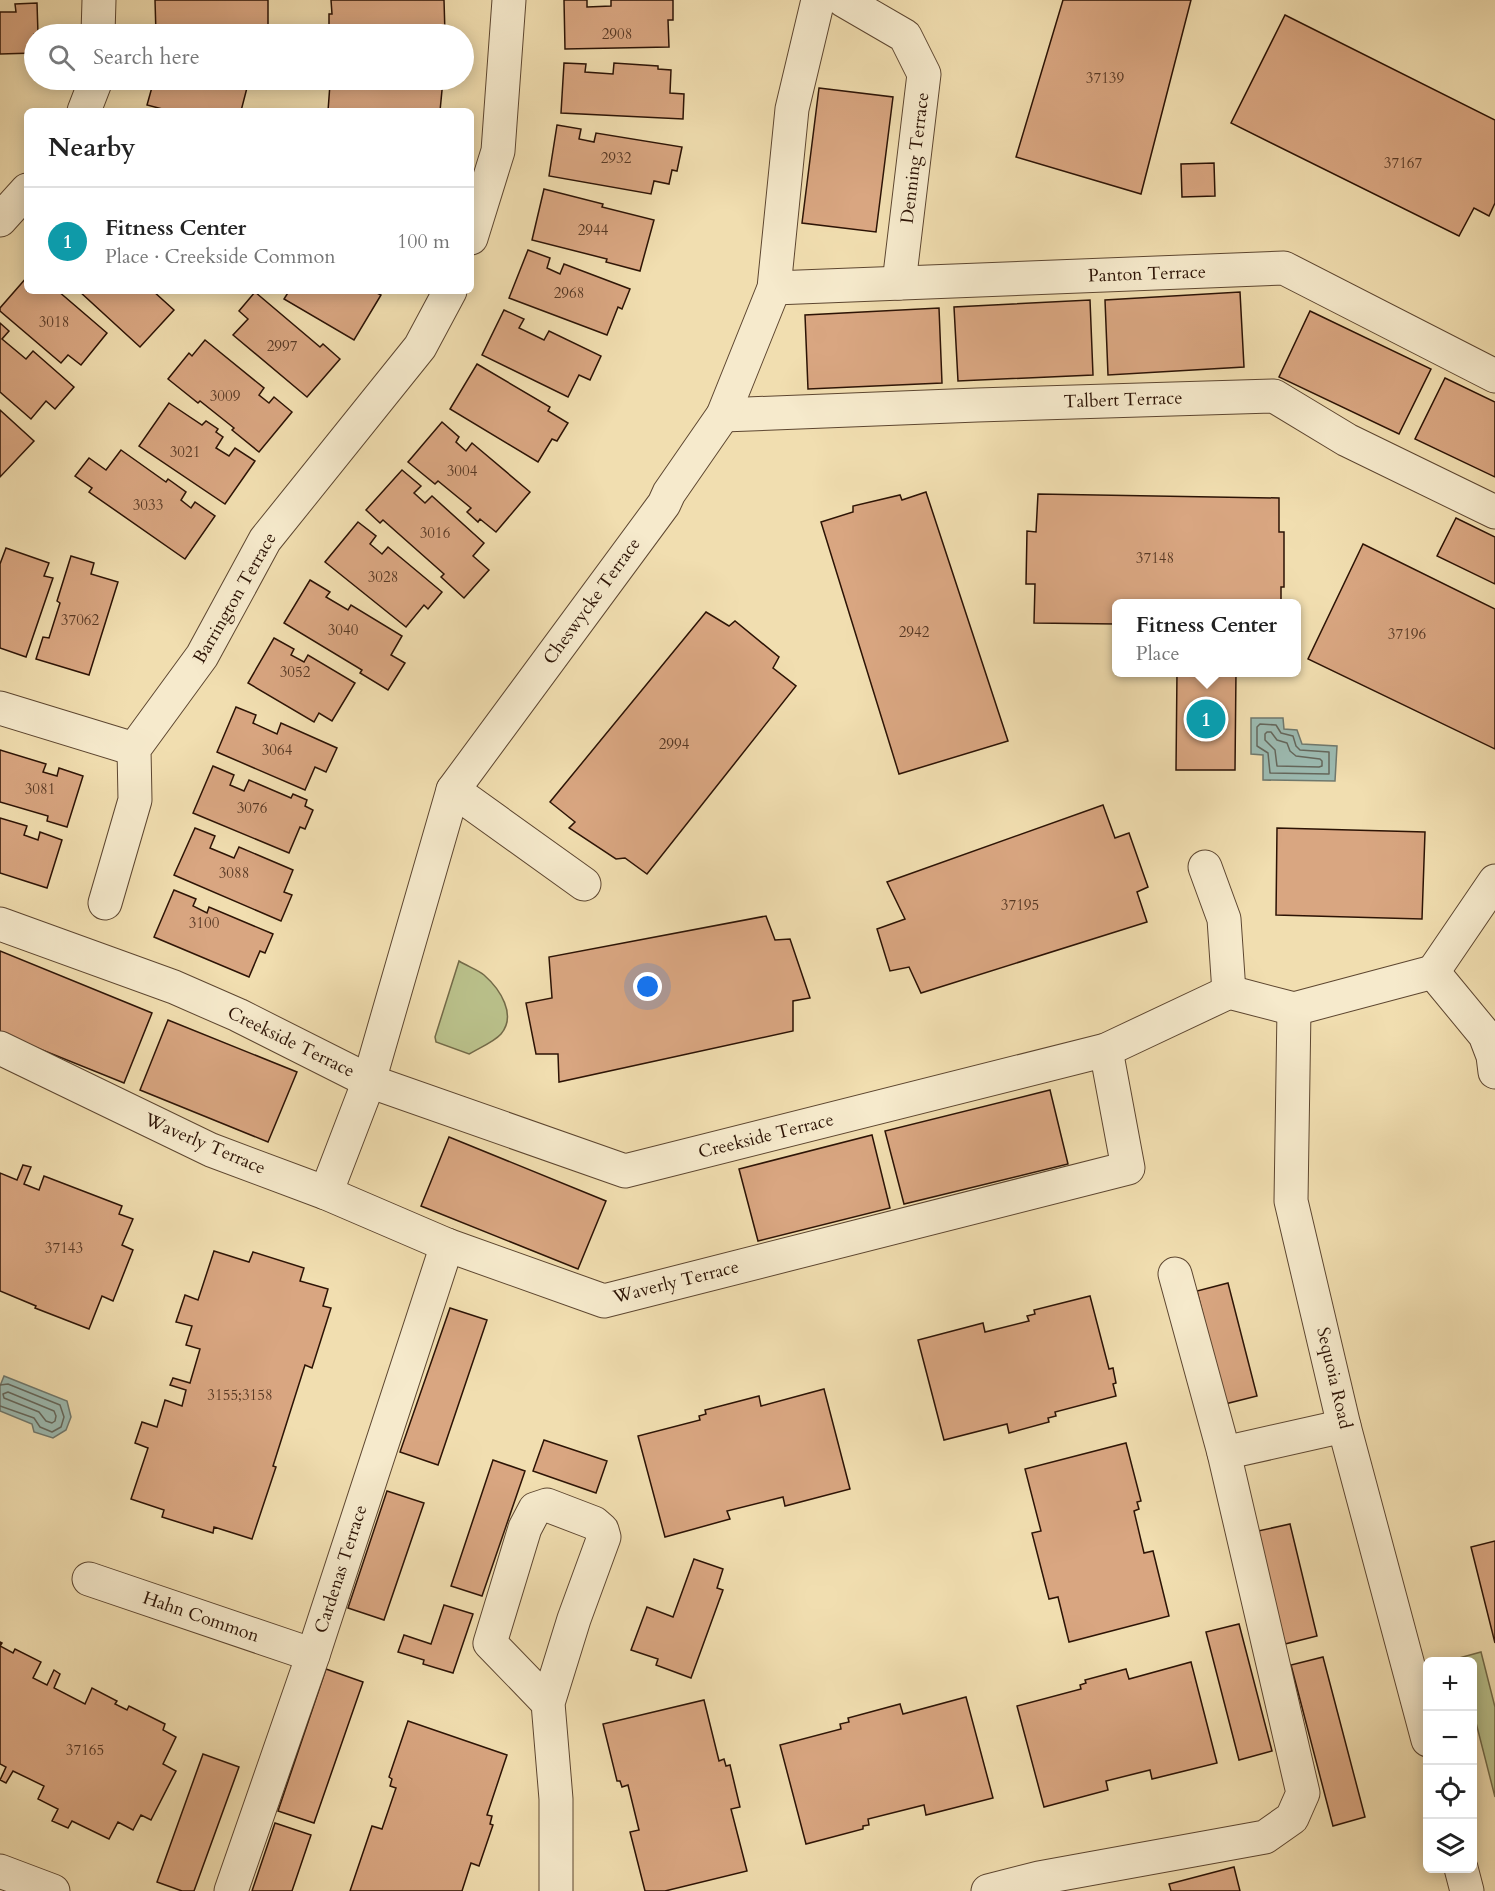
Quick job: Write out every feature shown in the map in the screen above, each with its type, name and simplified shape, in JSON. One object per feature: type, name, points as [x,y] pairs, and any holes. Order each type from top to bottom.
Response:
[{"type":"street","points":[[98,24],[99,0]]},
{"type":"street","points":[[474,228],[498,152],[509,0]]},
{"type":"street","name":"Cheswycke Terrace","points":[[326,1193],[369,1081],[453,790],[664,504],[669,493],[723,416],[774,288],[792,109],[818,0]]},
{"type":"street","name":"Denning Terrace","points":[[843,0],[905,36],[924,74],[899,283]]},
{"type":"street","points":[[85,108],[92,90]]},
{"type":"street","points":[[0,220],[24,193]]},
{"type":"street","name":"Panton Terrace","points":[[774,288],[1284,268],[1495,376]]},
{"type":"street","name":"Barrington Terrace","points":[[134,749],[202,656],[265,540],[420,347],[448,294]]},
{"type":"street","name":"Talbert Terrace","points":[[723,416],[1274,396],[1347,440],[1495,512]]},
{"type":"street","points":[[0,708],[134,749],[135,800],[105,903]]},
{"type":"street","points":[[453,790],[584,884]]},
{"type":"street","points":[[1205,867],[1224,919],[1229,992],[1294,1010],[1433,972],[1495,881]]},
{"type":"street","name":"Creekside Terrace","points":[[0,924],[174,987],[238,1015],[369,1081],[625,1171],[1106,1050],[1229,992]]},
{"type":"street","points":[[1433,972],[1485,1035],[1493,1056],[1495,1072]]},
{"type":"street","name":"Sequoia Road","points":[[1294,1010],[1291,1201],[1344,1426],[1423,1721]]},
{"type":"street","name":"Waverly Terrace","points":[[0,1048],[212,1150],[326,1193],[447,1245],[604,1301],[1128,1168],[1106,1050]]},
{"type":"street","name":"Cardenas Terrace","points":[[231,1891],[313,1655],[447,1245]]},
{"type":"street","points":[[988,1891],[1039,1878],[1265,1838],[1292,1818],[1303,1793],[1224,1453],[1175,1274]]},
{"type":"street","points":[[1224,1453],[1344,1426]]},
{"type":"street","points":[[548,1703],[490,1643],[525,1528],[535,1509],[547,1505],[594,1523],[602,1530],[603,1537],[548,1703],[556,1799],[556,1891]]},
{"type":"street","name":"Hahn Common","points":[[89,1579],[313,1655]]},
{"type":"street","points":[[0,1871],[53,1891]]},
{"type":"street","points":[[1462,1873],[1467,1891]]},
{"type":"green space","points":[[459,961],[482,973],[496,987],[507,1011],[506,1027],[501,1034],[469,1054],[436,1042],[435,1037]]},
{"type":"green space","points":[[1481,1652],[1495,1707],[1495,1797],[1477,1727],[1477,1657],[1463,1657]]},
{"type":"water","points":[[1251,718],[1283,718],[1284,729],[1297,730],[1302,744],[1337,746],[1335,781],[1263,780],[1263,755],[1251,754]]},
{"type":"water","points":[[4,1376],[67,1401],[71,1417],[66,1430],[53,1438],[34,1432],[32,1424],[0,1411],[0,1386]]},
{"type":"building","points":[[155,0],[268,0],[268,24],[156,24]]},
{"type":"building","points":[[331,0],[444,0],[445,24],[329,24],[329,14],[332,14]]},
{"type":"building","points":[[564,0],[587,0],[587,7],[611,6],[611,0],[673,0],[673,20],[668,20],[669,47],[565,49]]},
{"type":"building","points":[[1063,0],[1191,0],[1141,194],[1016,157]]},
{"type":"building","points":[[37,3],[38,24],[24,24],[24,53],[0,54],[0,12],[16,12],[15,4]]},
{"type":"building","points":[[1285,15],[1495,120],[1495,203],[1489,216],[1474,208],[1459,236],[1231,123]]},
{"type":"building","points":[[564,63],[586,64],[585,72],[613,74],[614,63],[658,66],[658,69],[671,70],[670,93],[684,94],[683,119],[561,113]]},
{"type":"building","points":[[819,88],[893,97],[876,232],[802,223]]},
{"type":"building","points":[[151,90],[246,90],[242,108],[158,108],[147,105]]},
{"type":"building","points":[[330,90],[442,90],[440,108],[328,108]]},
{"type":"building","points":[[557,125],[581,129],[579,139],[594,142],[596,133],[682,147],[677,171],[672,170],[669,184],[654,181],[651,194],[549,176]]},
{"type":"building","points":[[1214,163],[1215,196],[1182,197],[1181,164]]},
{"type":"building","points":[[544,189],[654,220],[640,271],[606,262],[607,259],[532,240]]},
{"type":"building","points":[[528,250],[550,258],[547,268],[560,274],[564,264],[630,289],[622,309],[618,307],[607,335],[509,298]]},
{"type":"building","points":[[24,280],[24,294],[62,294],[107,333],[81,365],[68,355],[61,363],[0,311],[0,308]]},
{"type":"building","points":[[1240,292],[1244,367],[1108,375],[1105,300]]},
{"type":"building","points":[[82,294],[156,294],[174,310],[140,347]]},
{"type":"building","points":[[253,294],[257,294],[320,347],[323,344],[340,359],[307,397],[233,335],[248,319],[239,311]]},
{"type":"building","points":[[287,294],[381,295],[354,340],[284,299]]},
{"type":"building","points":[[1090,300],[1093,375],[958,381],[954,307]]},
{"type":"building","points":[[939,308],[942,383],[808,389],[805,315]]},
{"type":"building","points":[[504,310],[524,319],[519,328],[544,340],[549,331],[601,356],[590,380],[579,375],[568,397],[482,355]]},
{"type":"building","points":[[1310,311],[1431,369],[1399,434],[1279,377]]},
{"type":"building","points":[[0,323],[9,331],[2,339],[26,359],[33,351],[74,387],[55,409],[46,401],[31,419],[0,392]]},
{"type":"building","points":[[205,340],[264,388],[259,395],[269,403],[274,397],[292,412],[259,452],[232,430],[234,428],[168,379],[189,353],[192,356]]},
{"type":"building","points":[[477,364],[550,407],[548,411],[568,423],[557,441],[552,439],[538,462],[450,409]]},
{"type":"building","points":[[1445,378],[1495,402],[1495,477],[1415,439]]},
{"type":"building","points":[[169,403],[202,425],[206,421],[218,429],[216,432],[223,437],[216,448],[229,456],[235,448],[255,461],[225,504],[139,446]]},
{"type":"building","points":[[0,410],[34,441],[0,477]]},
{"type":"building","points":[[442,422],[459,437],[456,442],[466,451],[472,443],[530,492],[496,532],[480,519],[478,522],[467,512],[471,508],[438,481],[435,484],[408,462]]},
{"type":"building","points":[[121,450],[166,482],[168,479],[186,492],[181,500],[191,508],[195,502],[215,516],[185,559],[89,492],[92,488],[75,476],[89,458],[106,470]]},
{"type":"building","points":[[402,470],[421,486],[414,493],[425,503],[432,496],[484,543],[473,556],[489,570],[464,598],[441,577],[444,574],[383,520],[380,523],[366,510]]},
{"type":"building","points":[[926,492],[1008,741],[899,774],[821,522],[853,512],[853,506],[900,495],[902,500]]},
{"type":"building","points":[[1038,494],[1279,498],[1279,532],[1284,532],[1284,587],[1281,587],[1281,599],[1112,599],[1112,624],[1034,623],[1035,584],[1026,584],[1027,531],[1036,532]]},
{"type":"building","points":[[1456,518],[1495,537],[1495,584],[1437,556]]},
{"type":"building","points":[[358,522],[376,536],[370,544],[382,554],[388,547],[442,592],[428,609],[424,605],[406,627],[325,562]]},
{"type":"building","points":[[1363,544],[1495,609],[1495,749],[1308,659]]},
{"type":"building","points":[[6,548],[49,563],[44,576],[53,578],[26,657],[0,648],[0,564]]},
{"type":"building","points":[[71,556],[94,563],[91,574],[118,582],[89,675],[36,659],[43,637],[49,638],[60,603],[57,601]]},
{"type":"building","points":[[310,580],[330,592],[326,597],[348,610],[351,605],[402,636],[391,655],[405,663],[388,690],[360,673],[362,670],[284,623]]},
{"type":"building","points":[[706,612],[729,626],[735,621],[779,657],[773,668],[796,686],[647,874],[625,858],[616,859],[569,828],[575,822],[550,802]]},
{"type":"building","points":[[274,638],[294,649],[291,655],[304,662],[308,655],[355,683],[332,721],[319,713],[314,722],[248,683]]},
{"type":"building","points":[[1177,677],[1236,677],[1235,770],[1176,770]]},
{"type":"building","points":[[236,707],[256,715],[253,723],[277,734],[281,723],[337,748],[326,772],[315,767],[305,790],[217,752]]},
{"type":"building","points":[[0,750],[46,764],[43,772],[57,776],[59,768],[83,776],[67,827],[47,821],[48,816],[0,802]]},
{"type":"building","points":[[213,766],[234,775],[230,785],[244,791],[249,780],[291,798],[293,794],[307,800],[305,806],[313,810],[305,829],[300,827],[289,853],[193,813]]},
{"type":"building","points":[[1103,805],[1115,838],[1129,833],[1148,887],[1137,892],[1147,922],[921,993],[909,967],[890,971],[877,929],[905,919],[887,882]]},
{"type":"building","points":[[0,818],[27,826],[24,835],[38,840],[40,832],[62,840],[47,888],[0,873]]},
{"type":"building","points":[[195,828],[215,836],[210,848],[234,858],[239,847],[293,870],[284,892],[292,895],[281,921],[174,875]]},
{"type":"building","points":[[1277,828],[1425,832],[1422,919],[1276,915]]},
{"type":"building","points":[[174,890],[196,899],[193,906],[207,913],[209,907],[273,934],[265,953],[260,951],[249,977],[154,937]]},
{"type":"building","points":[[766,916],[775,940],[790,939],[810,998],[793,1001],[793,1031],[559,1082],[558,1054],[536,1054],[526,1003],[552,998],[549,957]]},
{"type":"building","points":[[0,951],[152,1013],[124,1083],[0,1033]]},
{"type":"building","points":[[168,1020],[297,1072],[268,1142],[140,1090]]},
{"type":"building","points":[[1050,1090],[1068,1164],[904,1204],[885,1131]]},
{"type":"building","points":[[872,1135],[890,1208],[758,1241],[739,1169]]},
{"type":"building","points":[[449,1137],[606,1201],[578,1269],[421,1206]]},
{"type":"building","points":[[23,1165],[31,1167],[24,1184],[39,1190],[44,1176],[122,1206],[119,1214],[133,1219],[122,1245],[133,1250],[113,1301],[102,1296],[89,1329],[35,1308],[36,1306],[0,1291],[0,1173],[17,1180]]},
{"type":"building","points":[[214,1251],[249,1262],[253,1252],[304,1268],[300,1281],[328,1289],[323,1306],[331,1308],[312,1368],[305,1365],[273,1466],[276,1467],[252,1539],[214,1527],[213,1533],[162,1517],[164,1510],[131,1499],[148,1448],[135,1443],[142,1422],[157,1427],[165,1400],[182,1406],[186,1390],[170,1385],[173,1378],[190,1383],[200,1349],[186,1345],[192,1326],[176,1322],[185,1295],[198,1300]]},
{"type":"building","points":[[1228,1283],[1257,1396],[1225,1404],[1197,1291]]},
{"type":"building","points":[[1090,1296],[1109,1369],[1113,1368],[1116,1396],[1055,1412],[1056,1416],[1048,1418],[1049,1422],[1009,1433],[1007,1424],[944,1440],[918,1340],[983,1323],[985,1332],[1029,1321],[1027,1316],[1035,1314],[1034,1310]]},
{"type":"building","points":[[450,1308],[487,1320],[438,1465],[400,1452]]},
{"type":"building","points":[[824,1389],[850,1489],[785,1506],[783,1497],[727,1511],[730,1519],[665,1537],[638,1436],[700,1420],[699,1416],[706,1414],[705,1410],[759,1396],[761,1406]]},
{"type":"building","points":[[544,1440],[607,1461],[596,1493],[533,1471]]},
{"type":"building","points":[[1126,1443],[1141,1501],[1137,1502],[1139,1509],[1134,1511],[1144,1553],[1153,1551],[1169,1616],[1069,1642],[1058,1597],[1049,1599],[1032,1533],[1041,1531],[1025,1469]]},
{"type":"building","points":[[493,1460],[525,1471],[482,1596],[451,1586]]},
{"type":"building","points":[[387,1491],[424,1503],[384,1620],[348,1608]]},
{"type":"building","points":[[1290,1524],[1317,1636],[1285,1644],[1258,1531]]},
{"type":"building","points":[[1495,1541],[1495,1643],[1471,1547]]},
{"type":"building","points":[[694,1559],[723,1569],[717,1588],[723,1590],[691,1678],[656,1665],[658,1659],[631,1650],[647,1607],[673,1617]]},
{"type":"building","points":[[444,1605],[473,1614],[453,1673],[423,1664],[424,1660],[398,1652],[404,1635],[431,1644]]},
{"type":"building","points":[[1239,1624],[1272,1751],[1239,1760],[1206,1632]]},
{"type":"building","points":[[0,1646],[13,1653],[15,1649],[41,1662],[33,1678],[47,1685],[54,1670],[60,1674],[54,1688],[85,1704],[92,1688],[117,1701],[115,1704],[127,1710],[129,1706],[165,1724],[163,1730],[176,1737],[163,1764],[176,1771],[151,1820],[141,1815],[133,1830],[118,1822],[109,1839],[72,1821],[68,1828],[52,1821],[58,1809],[38,1799],[44,1786],[13,1771],[6,1783],[0,1780],[6,1767],[0,1764]]},
{"type":"building","points":[[1323,1657],[1365,1817],[1333,1826],[1291,1665]]},
{"type":"building","points":[[1191,1662],[1217,1763],[1152,1779],[1150,1770],[1106,1781],[1108,1790],[1044,1807],[1017,1706],[1081,1689],[1080,1685],[1086,1683],[1085,1680],[1126,1669],[1129,1679]]},
{"type":"building","points":[[326,1669],[363,1682],[314,1823],[278,1811]]},
{"type":"building","points":[[966,1697],[993,1798],[926,1815],[924,1805],[868,1819],[869,1825],[863,1826],[863,1829],[806,1844],[780,1745],[841,1729],[840,1724],[849,1722],[848,1718],[900,1704],[903,1714]]},
{"type":"building","points":[[704,1700],[719,1761],[724,1759],[726,1766],[730,1765],[740,1807],[731,1809],[747,1871],[665,1891],[645,1891],[630,1832],[639,1830],[628,1785],[622,1787],[620,1781],[617,1781],[603,1724]]},
{"type":"building","points":[[408,1721],[507,1755],[487,1815],[492,1816],[490,1824],[493,1825],[479,1866],[471,1863],[462,1891],[350,1891],[372,1826],[382,1829],[396,1788],[390,1786],[392,1779],[389,1777]]},
{"type":"building","points":[[203,1754],[239,1767],[194,1891],[182,1891],[157,1882]]},
{"type":"building","points":[[275,1823],[311,1835],[292,1891],[252,1891]]},
{"type":"building","points":[[1234,1867],[1240,1891],[1171,1891],[1169,1884]]},
{"type":"place","name":"Fitness Center","points":[[1206,719]]}]
